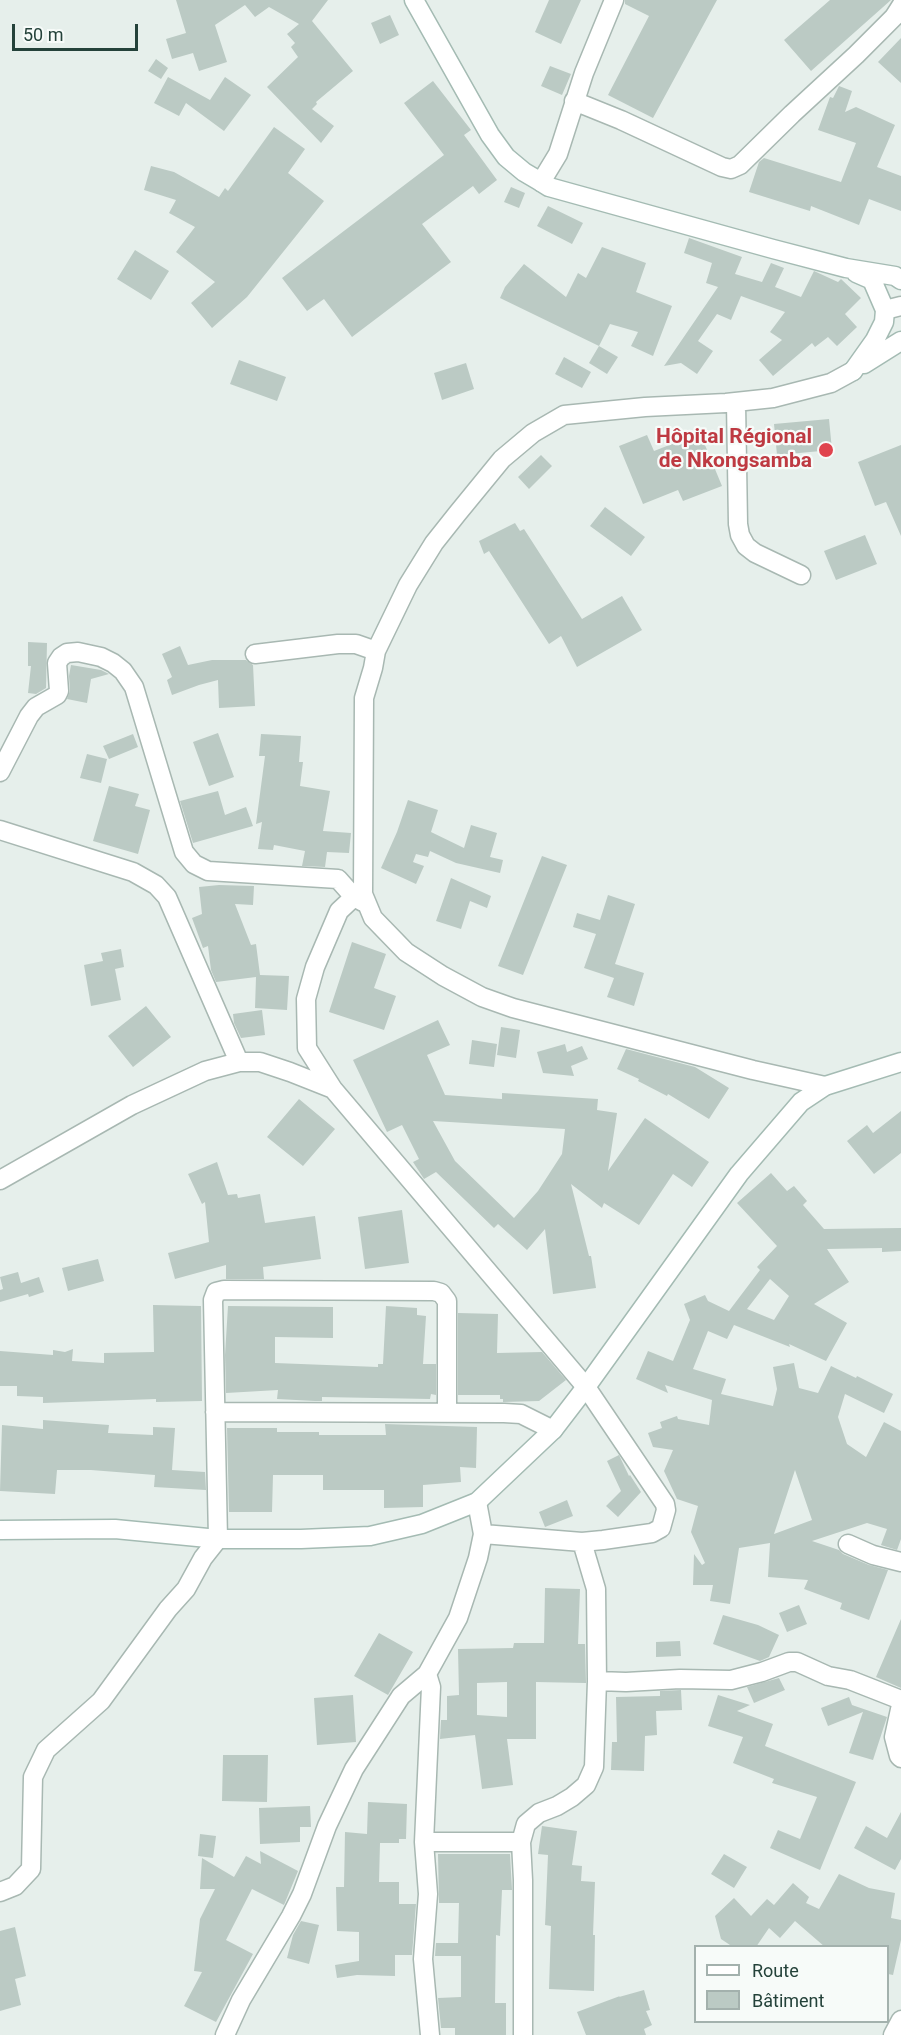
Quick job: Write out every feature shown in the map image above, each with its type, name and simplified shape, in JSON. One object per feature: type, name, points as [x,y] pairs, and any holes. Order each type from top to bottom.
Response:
[{"type":"street","points":[[414,0],[490,135],[506,157],[524,172],[549,187],[846,268],[895,276],[901,280]]},
{"type":"street","points":[[541,182],[558,154],[574,101],[614,0]]},
{"type":"street","points":[[574,101],[730,170],[740,165],[856,55],[894,17],[901,6]]},
{"type":"street","points":[[846,268],[872,280],[893,308],[875,340],[853,371]]},
{"type":"street","points":[[726,403],[773,398],[831,383],[901,341]]},
{"type":"street","points":[[483,1533],[582,1542],[652,1533],[661,1528],[666,1510],[665,1504],[586,1387],[333,1089],[307,1048],[306,999],[315,968],[339,911],[360,900],[363,894],[364,698],[376,651],[408,585],[434,543],[502,459],[533,433],[564,414],[645,407],[736,403],[740,535],[746,546],[755,553],[801,575]]},
{"type":"street","points":[[255,654],[338,644],[356,644],[376,651]]},
{"type":"street","points":[[0,772],[29,716],[36,707],[57,695],[59,691],[57,663],[61,657],[78,652],[101,657],[123,671],[134,687],[184,852],[194,864],[208,871],[338,879],[406,952],[443,976],[482,996],[513,1008],[753,1070],[825,1086]]},
{"type":"street","points":[[0,830],[133,872],[156,885],[167,897],[239,1062]]},
{"type":"street","points":[[0,1180],[132,1105],[205,1071],[239,1062],[260,1062],[333,1089]]},
{"type":"street","points":[[0,1530],[115,1529],[218,1539],[370,1536],[422,1524],[477,1503],[552,1430],[586,1387],[740,1174],[801,1102],[825,1086],[901,1062]]},
{"type":"street","points":[[0,1892],[15,1886],[31,1869],[33,1777],[46,1750],[101,1701],[186,1589],[203,1558],[218,1539],[213,1300],[216,1292],[224,1290],[434,1291],[441,1293],[447,1300],[447,1413]]},
{"type":"street","points":[[215,1412],[521,1414],[552,1430]]},
{"type":"street","points":[[225,2035],[242,2000],[295,1909],[327,1826],[354,1769],[401,1695],[427,1674],[458,1618],[478,1558],[483,1533],[477,1503]]},
{"type":"street","points":[[523,2035],[524,1911],[521,1842],[526,1824],[539,1813],[572,1797],[586,1785],[594,1767],[597,1680],[596,1589],[582,1542]]},
{"type":"street","points":[[848,1544],[873,1555],[901,1562]]},
{"type":"street","points":[[597,1680],[626,1682],[680,1679],[731,1680],[789,1662],[797,1662],[828,1676],[850,1680],[901,1700]]},
{"type":"street","points":[[427,1674],[431,1687],[424,1842],[428,1894],[423,1959],[430,2035]]},
{"type":"street","points":[[901,1705],[894,1737],[901,1758]]},
{"type":"street","points":[[424,1842],[521,1842]]},
{"type":"street","points":[[893,2035],[901,2020]]},
{"type":"building","points":[[176,0],[328,0],[312,21],[353,71],[316,102],[317,104],[312,109],[334,126],[321,143],[267,87],[298,57],[291,47],[295,43],[287,34],[299,24],[269,7],[255,17],[245,5],[215,25],[227,62],[199,71],[193,53],[172,59],[166,39],[186,33]]},
{"type":"building","points":[[549,0],[581,0],[561,44],[535,32]]},
{"type":"building","points":[[625,0],[717,0],[653,118],[608,95],[649,16],[625,4]]},
{"type":"building","points":[[830,0],[891,0],[811,71],[784,40]]},
{"type":"building","points":[[390,15],[399,35],[380,44],[371,23]]},
{"type":"building","points":[[901,38],[901,83],[878,62]]},
{"type":"building","points":[[156,59],[168,68],[161,79],[148,71]]},
{"type":"building","points":[[550,66],[571,74],[562,95],[541,86]]},
{"type":"building","points":[[168,77],[210,100],[225,77],[251,95],[224,131],[186,103],[179,116],[154,103]]},
{"type":"building","points":[[433,81],[471,130],[464,135],[497,180],[479,194],[473,186],[422,224],[451,262],[352,337],[324,299],[307,311],[282,278],[444,155],[404,103]]},
{"type":"building","points":[[839,86],[852,91],[845,112],[856,107],[895,125],[877,167],[901,176],[901,211],[869,199],[859,225],[811,206],[810,211],[749,192],[759,162],[764,158],[841,182],[856,143],[818,130],[830,97],[833,98]]},
{"type":"building","points":[[274,127],[305,149],[288,173],[324,201],[247,297],[212,328],[191,303],[215,282],[176,252],[195,227],[169,213],[176,200],[144,190],[151,166],[174,172],[219,197],[225,188],[228,191]]},
{"type":"building","points":[[511,187],[525,193],[519,208],[504,202]]},
{"type":"building","points":[[548,206],[583,223],[572,244],[537,226]]},
{"type":"building","points":[[689,238],[742,257],[735,274],[762,282],[771,263],[784,268],[775,287],[801,297],[814,271],[838,282],[841,279],[861,298],[845,314],[857,327],[837,346],[828,337],[815,347],[812,343],[773,376],[759,360],[782,340],[770,332],[785,312],[741,296],[731,320],[717,314],[698,341],[713,351],[697,374],[681,363],[664,366],[718,287],[706,283],[712,263],[684,253]]},
{"type":"building","points":[[602,247],[646,263],[636,292],[672,306],[653,356],[631,346],[638,332],[610,324],[599,346],[500,298],[505,287],[524,264],[566,297],[578,273],[586,278]]},
{"type":"building","points":[[135,250],[169,271],[151,300],[117,279]]},
{"type":"building","points":[[599,346],[618,357],[607,374],[589,363]]},
{"type":"building","points":[[564,357],[591,372],[582,388],[555,374]]},
{"type":"building","points":[[239,360],[286,377],[277,401],[230,384]]},
{"type":"building","points":[[466,363],[474,389],[442,400],[434,373]]},
{"type":"building","points":[[829,419],[832,450],[777,455],[774,424]]},
{"type":"building","points":[[700,433],[722,486],[683,501],[678,490],[643,504],[619,446],[647,435],[654,451]]},
{"type":"building","points":[[901,445],[901,536],[886,502],[875,506],[858,462]]},
{"type":"building","points":[[541,455],[552,466],[529,489],[518,477]]},
{"type":"building","points":[[605,507],[645,537],[631,556],[590,526]]},
{"type":"building","points":[[515,523],[520,531],[524,529],[582,619],[622,596],[642,630],[577,667],[561,636],[549,644],[489,551],[484,554],[479,541]]},
{"type":"building","points":[[865,535],[877,564],[836,580],[824,551]]},
{"type":"building","points":[[28,642],[47,643],[46,688],[36,694],[28,693],[31,666],[28,666]]},
{"type":"building","points":[[180,646],[188,665],[212,660],[246,660],[253,665],[255,706],[219,708],[218,680],[172,695],[167,680],[172,677],[162,654]]},
{"type":"building","points":[[71,665],[101,670],[109,674],[91,679],[87,703],[67,699],[70,691]]},
{"type":"building","points":[[218,733],[234,777],[209,786],[193,742]]},
{"type":"building","points":[[133,734],[138,747],[109,759],[103,746]]},
{"type":"building","points":[[261,734],[301,736],[299,762],[303,762],[300,786],[330,791],[323,831],[351,833],[349,853],[327,852],[325,867],[302,866],[305,851],[274,845],[273,850],[258,849],[262,822],[256,824],[265,756],[259,756]]},
{"type":"building","points":[[87,754],[107,759],[101,783],[80,778]]},
{"type":"building","points":[[109,786],[139,794],[135,806],[150,810],[138,854],[93,841]]},
{"type":"building","points":[[218,791],[225,815],[246,807],[253,826],[193,843],[180,801]]},
{"type":"building","points":[[408,800],[438,810],[431,832],[464,848],[471,825],[497,833],[490,857],[503,860],[500,873],[456,863],[430,851],[428,857],[416,854],[413,862],[424,866],[416,884],[381,868]]},
{"type":"building","points":[[542,856],[567,865],[523,975],[498,966]]},
{"type":"building","points":[[451,878],[491,896],[487,908],[470,901],[461,929],[436,921]]},
{"type":"building","points":[[254,886],[253,905],[235,904],[251,945],[256,944],[260,975],[289,976],[287,1010],[255,1008],[256,977],[216,982],[211,970],[208,946],[203,948],[192,918],[202,914],[199,887]]},
{"type":"building","points":[[608,895],[635,904],[615,964],[644,973],[634,1006],[607,997],[614,978],[584,968],[596,934],[573,927],[577,913],[600,920]]},
{"type":"building","points":[[352,942],[386,954],[374,988],[396,996],[384,1030],[329,1012]]},
{"type":"building","points":[[121,949],[124,967],[115,969],[121,1000],[91,1006],[84,965],[103,961],[101,953]]},
{"type":"building","points":[[146,1006],[171,1037],[133,1067],[108,1036]]},
{"type":"building","points":[[262,1010],[265,1035],[241,1038],[234,1023],[233,1014]]},
{"type":"building","points":[[438,1020],[450,1045],[427,1055],[445,1095],[502,1099],[502,1093],[598,1099],[597,1110],[617,1113],[608,1171],[645,1118],[709,1162],[692,1187],[673,1174],[639,1225],[604,1203],[602,1208],[571,1184],[589,1256],[591,1256],[596,1288],[553,1294],[545,1229],[527,1250],[498,1224],[494,1228],[436,1172],[424,1179],[413,1162],[419,1159],[402,1125],[387,1132],[353,1060]],"holes":[[[433,1121],[565,1129],[562,1154],[538,1191],[514,1218],[455,1161]]]},
{"type":"building","points":[[501,1027],[520,1030],[516,1058],[497,1055]]},
{"type":"building","points":[[472,1040],[497,1044],[494,1067],[469,1064]]},
{"type":"building","points":[[565,1044],[567,1052],[582,1046],[588,1059],[571,1066],[574,1076],[543,1073],[537,1052]]},
{"type":"building","points":[[626,1049],[695,1067],[729,1088],[709,1119],[668,1094],[667,1096],[617,1069]]},
{"type":"building","points":[[299,1099],[335,1129],[303,1166],[267,1137]]},
{"type":"building","points":[[901,1111],[901,1153],[874,1174],[847,1141],[867,1125],[873,1133]]},
{"type":"building","points":[[217,1162],[228,1195],[237,1194],[238,1198],[260,1194],[265,1223],[315,1216],[321,1259],[263,1267],[264,1279],[226,1279],[226,1265],[175,1279],[168,1253],[209,1242],[205,1202],[202,1204],[188,1174]]},
{"type":"building","points":[[771,1173],[787,1191],[794,1186],[807,1201],[803,1205],[824,1229],[901,1228],[901,1251],[882,1252],[882,1248],[827,1249],[849,1282],[814,1304],[847,1323],[826,1361],[789,1344],[790,1347],[734,1325],[727,1339],[708,1331],[693,1369],[726,1379],[721,1394],[773,1406],[777,1389],[773,1367],[794,1363],[799,1388],[818,1393],[831,1366],[893,1394],[884,1413],[845,1394],[838,1417],[847,1444],[866,1457],[884,1422],[901,1431],[901,1539],[897,1550],[881,1545],[887,1529],[867,1523],[812,1541],[839,1550],[869,1565],[888,1570],[869,1620],[840,1609],[842,1603],[804,1589],[808,1580],[768,1577],[770,1543],[739,1548],[730,1604],[710,1601],[713,1585],[693,1585],[694,1554],[702,1565],[705,1563],[691,1532],[698,1506],[677,1499],[664,1471],[673,1450],[653,1447],[648,1433],[662,1428],[660,1422],[677,1416],[678,1419],[709,1425],[712,1400],[665,1385],[668,1393],[636,1379],[648,1351],[673,1361],[690,1320],[684,1304],[705,1295],[708,1301],[729,1311],[760,1270],[757,1267],[777,1246],[737,1203]],"holes":[[[770,1279],[789,1296],[774,1320],[747,1309]],[[795,1470],[812,1520],[774,1534]]]},
{"type":"building","points":[[402,1210],[409,1263],[365,1269],[358,1217]]},
{"type":"building","points":[[98,1259],[104,1281],[68,1291],[62,1268]]},
{"type":"building","points":[[18,1272],[21,1283],[39,1277],[44,1292],[0,1302],[0,1290],[3,1289],[0,1277]]},
{"type":"building","points":[[153,1305],[201,1306],[202,1401],[156,1402],[156,1399],[43,1403],[43,1397],[17,1396],[17,1386],[0,1386],[0,1351],[53,1355],[53,1350],[65,1352],[73,1349],[72,1361],[104,1363],[104,1353],[154,1352]]},
{"type":"building","points":[[228,1306],[333,1307],[333,1338],[275,1337],[275,1363],[378,1367],[378,1364],[383,1364],[386,1306],[417,1308],[417,1315],[426,1316],[423,1364],[436,1364],[436,1395],[431,1394],[430,1399],[322,1397],[322,1401],[315,1401],[277,1399],[278,1390],[226,1393],[225,1355]]},
{"type":"building","points":[[458,1313],[498,1314],[497,1353],[542,1352],[566,1380],[539,1401],[503,1402],[500,1395],[458,1395]]},
{"type":"building","points":[[43,1420],[109,1425],[108,1433],[153,1435],[153,1427],[175,1428],[172,1470],[205,1472],[206,1490],[154,1487],[155,1475],[57,1470],[55,1494],[0,1491],[2,1425],[43,1429]]},
{"type":"building","points":[[385,1424],[477,1427],[476,1468],[460,1467],[461,1482],[423,1485],[423,1507],[384,1508],[384,1490],[323,1490],[323,1475],[273,1475],[272,1512],[229,1512],[227,1428],[277,1428],[277,1432],[319,1432],[319,1435],[386,1435]]},
{"type":"building","points":[[619,1455],[629,1476],[641,1492],[618,1517],[606,1506],[621,1491],[607,1461]]},
{"type":"building","points":[[567,1500],[573,1516],[545,1527],[539,1512]]},
{"type":"building","points":[[545,1588],[580,1589],[578,1644],[585,1644],[586,1683],[536,1682],[536,1739],[507,1739],[513,1785],[482,1789],[475,1735],[440,1739],[441,1720],[447,1720],[447,1696],[459,1695],[458,1649],[513,1648],[514,1643],[544,1643]],"holes":[[[507,1682],[507,1717],[477,1715],[477,1683]]]},
{"type":"building","points":[[799,1605],[807,1624],[787,1632],[779,1613]]},
{"type":"building","points":[[723,1615],[758,1625],[779,1635],[769,1657],[760,1661],[713,1644]]},
{"type":"building","points":[[901,1619],[901,1688],[876,1677]]},
{"type":"building","points":[[379,1633],[413,1652],[388,1695],[354,1676]]},
{"type":"building","points":[[680,1641],[681,1656],[656,1657],[656,1642]]},
{"type":"building","points":[[779,1678],[785,1690],[754,1703],[747,1687]]},
{"type":"building","points":[[681,1690],[682,1710],[656,1711],[657,1735],[645,1736],[644,1771],[611,1770],[612,1742],[617,1742],[616,1697],[660,1696],[660,1691]]},
{"type":"building","points":[[353,1695],[356,1742],[317,1745],[314,1698]]},
{"type":"building","points":[[718,1695],[750,1705],[737,1711],[773,1724],[765,1746],[856,1782],[820,1870],[770,1848],[778,1830],[800,1839],[817,1797],[772,1783],[774,1779],[733,1763],[743,1737],[708,1726]]},
{"type":"building","points":[[849,1697],[852,1705],[887,1717],[873,1760],[849,1753],[863,1712],[828,1726],[821,1708]]},
{"type":"building","points":[[223,1755],[268,1755],[267,1802],[222,1801]]},
{"type":"building","points":[[368,1802],[407,1804],[406,1839],[399,1839],[399,1843],[380,1843],[379,1882],[399,1882],[399,1904],[416,1904],[412,1955],[395,1955],[395,1976],[357,1975],[337,1978],[335,1965],[359,1961],[359,1932],[337,1931],[336,1887],[344,1887],[345,1832],[367,1834]]},
{"type":"building","points":[[310,1806],[311,1827],[300,1827],[300,1842],[260,1844],[259,1808]]},
{"type":"building","points":[[901,1812],[901,1859],[895,1870],[854,1848],[866,1826],[887,1838]]},
{"type":"building","points":[[542,1826],[577,1831],[572,1865],[582,1866],[581,1881],[595,1882],[594,1991],[549,1989],[551,1926],[545,1925],[548,1855],[538,1854]]},
{"type":"building","points":[[200,1834],[216,1836],[213,1858],[198,1856]]},
{"type":"building","points":[[260,1851],[298,1871],[284,1905],[252,1889],[226,1940],[253,1954],[216,2022],[184,2006],[202,1972],[194,1971],[200,1919],[215,1889],[200,1889],[202,1858],[234,1877],[246,1856],[261,1864]]},
{"type":"building","points":[[438,1854],[510,1854],[512,1890],[502,1890],[500,1936],[496,1935],[495,2003],[506,2003],[506,2035],[455,2035],[455,2028],[441,2028],[438,1998],[461,1997],[461,1956],[435,1956],[436,1943],[458,1943],[459,1903],[439,1903]]},
{"type":"building","points":[[724,1854],[747,1867],[734,1888],[711,1874]]},
{"type":"building","points":[[839,1874],[869,1888],[895,1893],[891,1918],[901,1920],[901,1940],[893,1975],[889,1974],[889,1945],[823,1945],[795,1921],[780,1938],[769,1928],[757,1945],[730,1945],[721,1939],[715,1916],[734,1898],[751,1916],[767,1899],[774,1905],[793,1883],[809,1897],[806,1903],[819,1909]]},
{"type":"building","points":[[301,1921],[319,1925],[309,1964],[287,1958],[293,1935]]},
{"type":"building","points":[[15,1927],[26,1976],[15,1979],[21,2005],[0,2011],[0,1931]]},
{"type":"building","points":[[644,1990],[650,2010],[646,2011],[652,2025],[644,2029],[646,2035],[586,2035],[577,2012]]},
{"type":"place","name":"Hôpital Régional de Nkongsamba","points":[[826,450]]}]
